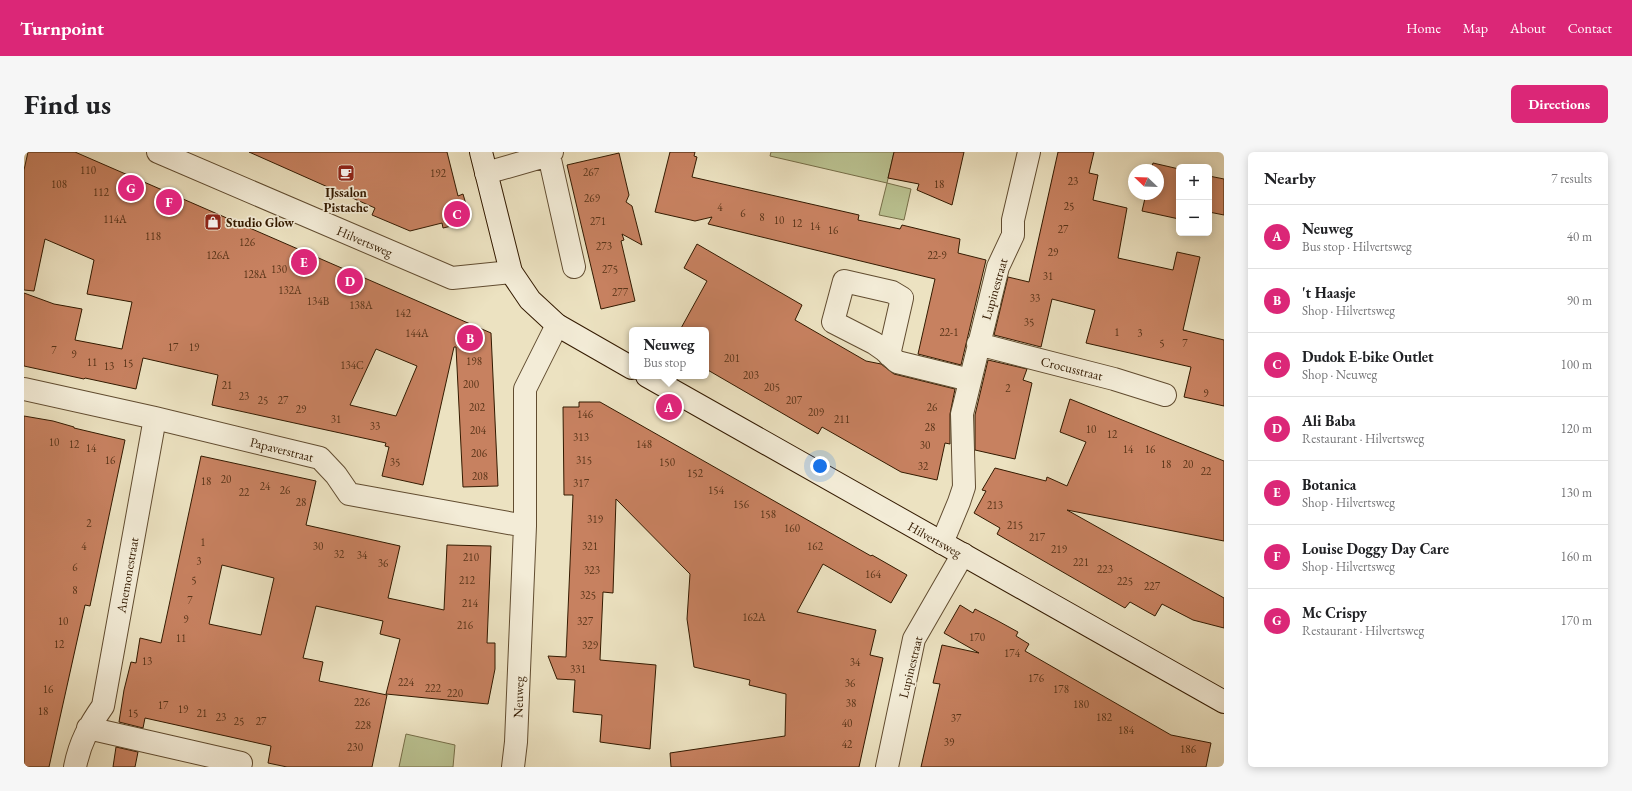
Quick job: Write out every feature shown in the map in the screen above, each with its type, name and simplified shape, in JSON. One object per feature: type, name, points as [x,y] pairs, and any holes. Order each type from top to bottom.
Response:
[{"type":"street","name":"Hilvertsweg","points":[[158,152],[452,278],[512,272]]},
{"type":"street","points":[[481,152],[512,272],[530,300],[557,325],[629,366]]},
{"type":"street","name":"Lupinestraat","points":[[942,543],[960,502],[964,487],[962,414],[998,267],[1013,236],[1013,220],[1029,152]]},
{"type":"street","points":[[486,173],[550,154],[574,267]]},
{"type":"street","points":[[890,355],[902,298],[892,292],[844,281],[828,321],[874,343],[897,362],[970,380]]},
{"type":"street","name":"Neuweg","points":[[513,767],[516,742],[525,526],[525,389],[557,325]]},
{"type":"street","name":"Crocusstraat","points":[[978,344],[1114,379],[1165,395]]},
{"type":"street","name":"Hilvertsweg","points":[[652,379],[1224,702]]},
{"type":"street","name":"Papaverstraat","points":[[24,389],[154,418],[320,458],[336,475],[349,494],[525,526]]},
{"type":"street","name":"Anemonestraat","points":[[75,767],[78,750],[88,728],[103,706],[154,418]]},
{"type":"street","name":"Lupinestraat","points":[[887,767],[914,639],[963,554]]},
{"type":"street","points":[[88,728],[241,763]]},
{"type":"green space","points":[[771,152],[894,152],[887,183],[770,156]]},
{"type":"green space","points":[[887,183],[911,189],[904,220],[879,215]]},
{"type":"green space","points":[[406,734],[455,745],[453,767],[399,767]]},
{"type":"building","points":[[28,152],[75,152],[491,333],[498,486],[463,487],[456,347],[454,347],[423,485],[382,476],[389,447],[385,446],[386,443],[212,405],[218,375],[143,358],[136,389],[24,366],[24,293],[54,304],[82,309],[75,340],[122,349],[132,302],[87,294],[94,260],[45,239],[34,291],[24,290],[24,170]],"holes":[[[376,349],[417,366],[396,416],[350,405]]]},
{"type":"building","points":[[249,152],[447,152],[458,196],[463,194],[468,211],[460,224],[443,228],[442,223],[410,231],[372,215],[375,208]]},
{"type":"building","points":[[670,152],[695,152],[694,156],[697,157],[692,177],[859,215],[858,220],[900,229],[902,225],[960,239],[958,253],[986,260],[961,365],[918,354],[935,279],[708,224],[712,217],[695,221],[655,212]]},
{"type":"building","points":[[894,152],[964,152],[952,205],[917,190],[919,184],[888,178]]},
{"type":"building","points":[[1058,152],[1094,152],[1089,173],[1098,175],[1093,200],[1127,208],[1118,258],[1173,270],[1177,252],[1200,257],[1183,330],[1224,340],[1224,406],[1184,397],[1191,367],[1086,343],[1095,310],[1052,299],[1041,347],[994,335],[1008,277],[1029,282]]},
{"type":"building","points":[[619,153],[629,195],[626,202],[632,206],[642,245],[622,234],[624,240],[621,241],[635,301],[601,309],[567,165]]},
{"type":"building","points":[[1164,166],[1176,168],[1176,218],[1142,211],[1145,200],[1164,200]]},
{"type":"building","points":[[1212,177],[1224,179],[1224,215],[1212,213]]},
{"type":"building","points":[[697,244],[802,305],[795,320],[866,361],[881,364],[894,374],[955,389],[950,414],[950,444],[945,443],[937,480],[901,472],[822,427],[818,434],[709,371],[709,327],[682,327],[707,281],[684,268]]},
{"type":"building","points":[[988,360],[1027,369],[1023,380],[1032,383],[1015,459],[975,450],[975,415]]},
{"type":"building","points":[[1070,399],[1224,461],[1224,541],[1067,510],[1224,598],[1224,628],[1193,620],[1162,604],[1155,616],[1130,602],[1125,608],[997,534],[1000,528],[974,513],[986,491],[982,490],[995,468],[1046,481],[1047,477],[1067,486],[1086,442],[1060,432]]},
{"type":"building","points":[[579,402],[600,402],[907,575],[891,603],[823,564],[797,612],[876,630],[870,655],[883,658],[859,767],[671,767],[670,753],[785,736],[786,694],[749,685],[750,680],[694,667],[687,619],[690,574],[616,499],[613,593],[603,592],[600,660],[656,665],[650,749],[600,742],[602,715],[573,712],[575,680],[557,679],[548,656],[566,657],[573,495],[564,495],[563,407],[579,407]]},
{"type":"building","points":[[24,416],[53,421],[74,428],[125,440],[90,606],[85,605],[49,767],[24,767]]},
{"type":"building","points":[[201,456],[316,481],[306,525],[400,546],[388,598],[444,610],[447,545],[491,546],[487,643],[495,643],[495,669],[488,704],[386,694],[400,639],[380,634],[383,621],[316,606],[303,658],[323,662],[319,681],[387,695],[372,767],[287,767],[268,763],[271,746],[145,718],[143,728],[119,722],[124,690],[131,662],[136,663],[140,638],[161,643]],"holes":[[[222,565],[274,578],[261,635],[209,624]]]},
{"type":"building","points":[[960,605],[973,613],[975,609],[1018,632],[1016,636],[1029,644],[1025,651],[1171,735],[1211,743],[1206,767],[921,767],[940,684],[933,683],[942,645],[979,653],[944,633]]},
{"type":"building","points":[[116,747],[138,752],[135,767],[113,767]]},
{"type":"place","name":"IJssalon Pistache","points":[[346,173]]},
{"type":"place","name":"Mc Crispy","points":[[131,188]]},
{"type":"place","name":"Louise Doggy Day Care","points":[[169,202]]},
{"type":"place","name":"Dudok E-bike Outlet","points":[[457,214]]},
{"type":"place","name":"Studio Glow","points":[[213,222]]},
{"type":"place","name":"Botanica","points":[[304,262]]},
{"type":"place","name":"Ali Baba","points":[[350,281]]},
{"type":"place","name":"'t Haasje","points":[[470,338]]},
{"type":"place","name":"Neuweg","points":[[669,407]]}]
